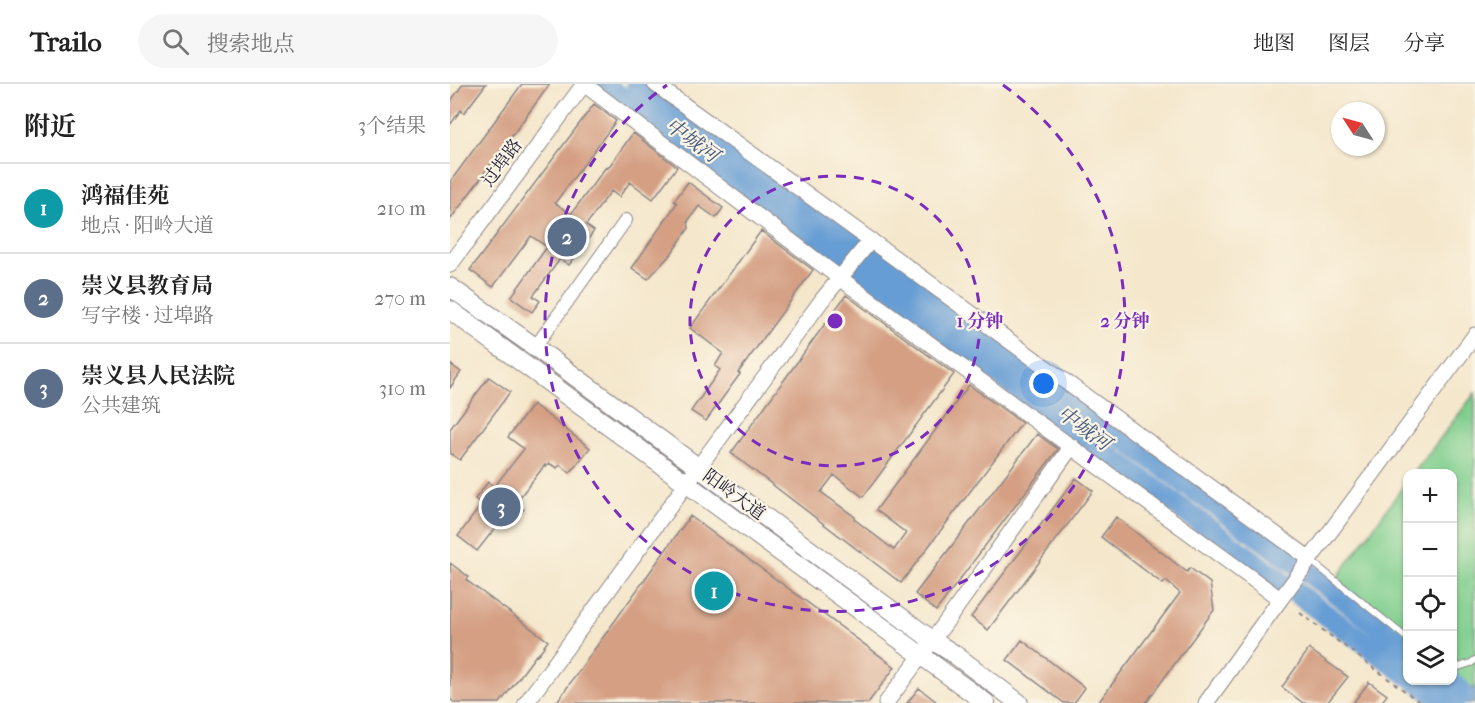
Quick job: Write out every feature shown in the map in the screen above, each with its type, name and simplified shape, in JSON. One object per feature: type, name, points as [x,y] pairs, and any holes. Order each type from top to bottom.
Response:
[{"type":"main road","name":"阳岭大道","points":[[450,287],[535,347],[1018,703]]},
{"type":"main road","name":"阳岭大道","points":[[450,310],[986,703]]},
{"type":"street","points":[[584,84],[845,273],[1072,446],[1283,596]]},
{"type":"street","name":"过埠路","points":[[450,266],[584,84]]},
{"type":"street","points":[[655,84],[868,244],[1307,563]]},
{"type":"street","points":[[535,347],[626,220]]},
{"type":"street","points":[[526,703],[822,300],[868,244]]},
{"type":"street","points":[[1206,703],[1475,335]]},
{"type":"street","points":[[886,703],[1072,446]]},
{"type":"lane","points":[[1307,563],[1403,636]]},
{"type":"lane","points":[[1457,668],[1475,660]]},
{"type":"path","points":[[1300,613],[1421,703]]},
{"type":"green space","points":[[1475,393],[1475,703],[1454,703],[1461,691],[1453,685],[1457,685],[1457,469],[1417,469]]},
{"type":"green space","points":[[1403,487],[1403,645],[1331,586]]},
{"type":"water","points":[[1475,688],[1475,703],[1454,703],[1461,691]]},
{"type":"building","points":[[463,84],[486,84],[464,113],[461,110],[450,125],[450,102]]},
{"type":"building","points":[[522,84],[550,84],[450,220],[450,182]]},
{"type":"building","points":[[594,104],[616,121],[555,203],[571,214],[633,133],[677,167],[653,199],[630,182],[619,197],[611,191],[586,225],[594,231],[569,265],[560,259],[533,296],[540,301],[532,312],[511,297],[547,247],[531,236],[493,287],[470,270]]},
{"type":"building","points":[[688,182],[723,208],[716,218],[699,206],[688,221],[689,228],[671,254],[648,279],[632,268],[677,203],[674,201]]},
{"type":"building","points":[[761,231],[813,270],[706,421],[691,411],[720,370],[715,366],[723,353],[690,328]]},
{"type":"building","points":[[846,295],[954,374],[863,497],[834,475],[821,492],[894,550],[906,533],[876,510],[969,385],[1022,423],[901,583],[731,453]]},
{"type":"building","points":[[450,364],[461,372],[450,388]]},
{"type":"building","points":[[489,377],[510,392],[460,460],[450,453],[450,429]]},
{"type":"building","points":[[533,404],[590,448],[570,473],[560,465],[557,468],[549,463],[546,467],[545,465],[516,502],[524,509],[511,525],[503,518],[477,551],[458,536],[482,504],[475,499],[488,482],[494,487],[524,449],[508,437]]},
{"type":"building","points":[[1037,434],[1058,449],[936,611],[915,594]]},
{"type":"building","points":[[1076,478],[1093,491],[988,630],[971,617]]},
{"type":"building","points":[[690,516],[895,667],[868,703],[556,703]]},
{"type":"building","points":[[1116,517],[1187,572],[1190,568],[1210,583],[1214,610],[1146,703],[1098,703],[1180,593],[1166,581],[1163,584],[1101,537]]},
{"type":"building","points":[[450,563],[469,577],[466,580],[548,641],[500,703],[455,703],[450,699]]},
{"type":"building","points":[[1022,640],[1085,688],[1074,703],[1064,703],[1007,660]]},
{"type":"building","points":[[1309,649],[1348,677],[1327,703],[1303,703],[1282,687]]},
{"type":"building","points":[[1369,682],[1387,695],[1381,703],[1353,703]]},
{"type":"building","points":[[919,688],[938,703],[907,703]]},
{"type":"waterway","name":"中城河","points":[[603,84],[1403,671]]},
{"type":"waterway","name":"中城河","points":[[637,84],[1331,589],[1403,645]]},
{"type":"waterway","points":[[1422,685],[1446,703]]},
{"type":"waterway","points":[[1454,685],[1461,691],[1454,703]]},
{"type":"place","name":"崇义县教育局","points":[[567,237]]},
{"type":"place","name":"崇义县人民法院","points":[[501,507]]},
{"type":"place","name":"鸿福佳苑","points":[[714,591]]}]
